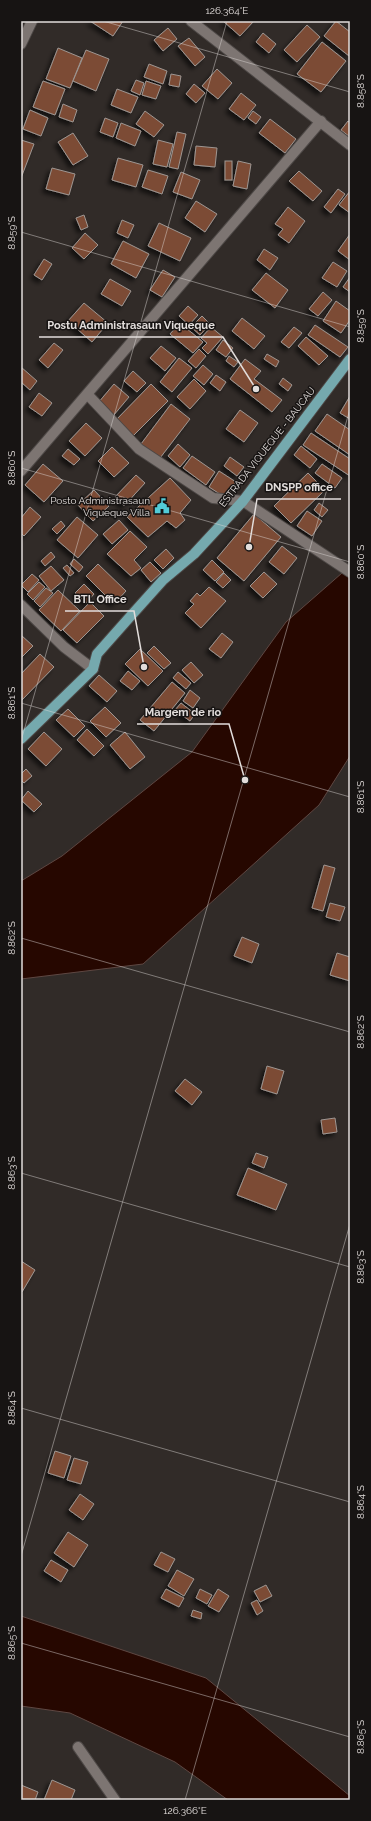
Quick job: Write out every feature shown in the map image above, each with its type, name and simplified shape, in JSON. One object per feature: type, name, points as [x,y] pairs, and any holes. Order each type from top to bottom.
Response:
[{"type":"main road","name":"ESTRADA VIQUEQUE - BAUCAU","points":[[21,739],[93,669],[98,654],[128,619],[163,580],[194,554],[244,500],[350,359]]},
{"type":"street","points":[[21,44],[32,21]]},
{"type":"street","points":[[191,21],[350,145]]},
{"type":"street","points":[[21,471],[88,395],[321,121]]},
{"type":"street","points":[[88,395],[139,449],[213,498],[244,500],[350,572]]},
{"type":"street","points":[[21,606],[64,647],[93,669]]},
{"type":"street","points":[[78,1747],[116,1800]]},
{"type":"shaded area","points":[[350,566],[350,756],[319,805],[143,964],[21,979],[21,881],[62,856],[192,752],[286,622]]},
{"type":"shaded area","points":[[21,1616],[206,1678],[350,1796],[350,1800],[228,1800],[175,1762],[70,1713],[21,1706]]},
{"type":"building","points":[[90,21],[123,21],[113,36]]},
{"type":"building","points":[[223,21],[254,21],[240,36]]},
{"type":"building","points":[[336,21],[350,32],[349,56],[324,36]]},
{"type":"building","points":[[307,25],[320,37],[297,62],[284,50]]},
{"type":"building","points":[[168,28],[177,39],[163,51],[154,40]]},
{"type":"building","points":[[263,33],[276,44],[269,53],[256,42]]},
{"type":"building","points":[[189,38],[205,57],[195,66],[178,46]]},
{"type":"building","points":[[322,42],[346,61],[321,92],[297,74]]},
{"type":"building","points":[[58,48],[82,58],[70,88],[46,79]]},
{"type":"building","points":[[86,50],[109,59],[96,91],[73,81]]},
{"type":"building","points":[[149,64],[167,71],[163,84],[144,77]]},
{"type":"building","points":[[217,69],[232,83],[218,99],[202,86]]},
{"type":"building","points":[[171,74],[181,76],[179,87],[169,85]]},
{"type":"building","points":[[136,80],[144,83],[140,95],[131,91]]},
{"type":"building","points":[[43,81],[65,89],[55,115],[33,107]]},
{"type":"building","points":[[146,81],[161,86],[156,99],[142,95]]},
{"type":"building","points":[[194,84],[205,93],[196,103],[186,94]]},
{"type":"building","points":[[117,89],[138,97],[131,113],[111,105]]},
{"type":"building","points":[[241,93],[256,105],[244,120],[229,109]]},
{"type":"building","points":[[63,104],[77,110],[73,122],[59,117]]},
{"type":"building","points":[[30,110],[48,118],[41,136],[23,129]]},
{"type":"building","points":[[145,111],[164,125],[154,137],[136,124]]},
{"type":"building","points":[[253,111],[261,117],[256,124],[248,118]]},
{"type":"building","points":[[105,118],[118,123],[113,137],[100,132]]},
{"type":"building","points":[[270,119],[296,139],[285,153],[259,133]]},
{"type":"building","points":[[348,121],[350,123],[350,137],[341,130]]},
{"type":"building","points":[[121,123],[141,131],[135,146],[116,138]]},
{"type":"building","points":[[177,132],[186,134],[178,169],[169,167]]},
{"type":"building","points":[[73,133],[88,156],[73,165],[58,142]]},
{"type":"building","points":[[21,140],[34,144],[21,178]]},
{"type":"building","points":[[158,140],[173,144],[167,167],[153,164]]},
{"type":"building","points":[[196,146],[217,148],[215,167],[194,165]]},
{"type":"building","points":[[118,158],[143,165],[136,187],[112,180]]},
{"type":"building","points":[[225,161],[232,161],[232,180],[225,180]]},
{"type":"building","points":[[238,161],[251,164],[247,189],[233,186]]},
{"type":"building","points":[[52,168],[75,174],[69,195],[46,189]]},
{"type":"building","points":[[148,170],[168,176],[162,194],[142,187]]},
{"type":"building","points":[[299,171],[322,191],[313,201],[289,181]]},
{"type":"building","points":[[181,172],[200,180],[192,199],[173,192]]},
{"type":"building","points":[[338,189],[345,194],[331,213],[324,207]]},
{"type":"building","points":[[350,191],[350,213],[339,205]]},
{"type":"building","points":[[196,201],[217,214],[205,232],[185,218]]},
{"type":"building","points":[[288,207],[305,221],[289,243],[278,235],[283,229],[275,224]]},
{"type":"building","points":[[84,215],[88,227],[81,230],[76,218]]},
{"type":"building","points":[[122,220],[134,225],[128,238],[117,233]]},
{"type":"building","points":[[159,223],[191,238],[180,261],[148,246]]},
{"type":"building","points":[[85,233],[98,245],[84,259],[72,248]]},
{"type":"building","points":[[350,234],[350,260],[338,251]]},
{"type":"building","points":[[123,241],[149,254],[136,278],[111,264]]},
{"type":"building","points":[[264,249],[278,258],[270,270],[257,260]]},
{"type":"building","points":[[44,259],[52,264],[42,280],[34,275]]},
{"type":"building","points":[[333,262],[347,271],[337,287],[322,278]]},
{"type":"building","points":[[163,270],[175,277],[162,297],[150,290]]},
{"type":"building","points":[[266,273],[288,290],[275,308],[252,290]]},
{"type":"building","points":[[350,277],[350,292],[343,287]]},
{"type":"building","points":[[110,279],[131,291],[122,306],[101,294]]},
{"type":"building","points":[[323,292],[332,300],[318,316],[309,309]]},
{"type":"building","points":[[336,301],[350,311],[350,320],[341,333],[323,321]]},
{"type":"building","points":[[84,303],[108,323],[92,342],[68,321]]},
{"type":"building","points":[[188,306],[198,315],[189,325],[179,316]]},
{"type":"building","points":[[202,316],[210,324],[200,335],[191,327]]},
{"type":"building","points":[[242,318],[265,336],[254,349],[232,331]]},
{"type":"building","points":[[180,323],[203,342],[193,353],[170,334]]},
{"type":"building","points":[[315,325],[348,347],[340,357],[308,335]]},
{"type":"building","points":[[211,327],[223,337],[208,354],[202,348],[207,343],[201,338]]},
{"type":"building","points":[[294,327],[302,333],[289,348],[281,342]]},
{"type":"building","points":[[306,337],[328,356],[319,365],[298,346]]},
{"type":"building","points":[[223,340],[233,348],[226,357],[216,350]]},
{"type":"building","points":[[54,343],[63,350],[48,368],[39,360]]},
{"type":"building","points":[[161,346],[176,358],[165,371],[150,358]]},
{"type":"building","points":[[199,349],[206,356],[196,368],[188,361]]},
{"type":"building","points":[[267,354],[279,361],[276,367],[264,359]]},
{"type":"building","points":[[229,356],[238,362],[234,367],[226,361]]},
{"type":"building","points":[[179,358],[192,368],[172,392],[160,382]]},
{"type":"building","points":[[245,359],[261,371],[254,379],[282,400],[272,412],[230,379]]},
{"type":"building","points":[[203,365],[213,374],[204,385],[193,376]]},
{"type":"building","points":[[21,367],[37,381],[30,390],[21,382]]},
{"type":"building","points":[[133,371],[146,383],[137,392],[124,381]]},
{"type":"building","points":[[216,375],[226,382],[220,391],[210,383]]},
{"type":"building","points":[[283,378],[292,385],[288,391],[279,384]]},
{"type":"building","points":[[194,379],[206,391],[190,409],[177,397]]},
{"type":"building","points":[[114,384],[129,397],[113,416],[98,403]]},
{"type":"building","points":[[151,384],[168,401],[133,436],[116,420]]},
{"type":"building","points":[[39,393],[52,403],[42,416],[29,407]]},
{"type":"building","points":[[350,396],[350,419],[340,413]]},
{"type":"building","points":[[171,404],[190,419],[160,458],[141,444]]},
{"type":"building","points":[[240,410],[258,423],[244,442],[226,429]]},
{"type":"building","points":[[327,414],[350,430],[350,455],[315,431]]},
{"type":"building","points":[[86,423],[102,438],[85,456],[69,441]]},
{"type":"building","points":[[311,433],[350,459],[350,476],[303,445]]},
{"type":"building","points":[[178,444],[190,455],[180,467],[168,456]]},
{"type":"building","points":[[301,446],[317,459],[310,468],[294,455]]},
{"type":"building","points":[[112,447],[129,463],[114,477],[98,461]]},
{"type":"building","points":[[68,449],[80,459],[74,465],[62,456]]},
{"type":"building","points":[[192,456],[215,472],[206,485],[183,468]]},
{"type":"building","points":[[230,457],[244,467],[237,476],[224,466]]},
{"type":"building","points":[[43,464],[63,481],[44,502],[25,485]]},
{"type":"building","points":[[322,464],[342,478],[335,488],[315,473]]},
{"type":"building","points":[[219,471],[236,482],[226,498],[209,487]]},
{"type":"building","points":[[308,473],[325,490],[291,523],[274,506]]},
{"type":"building","points":[[136,475],[145,483],[124,506],[115,497]]},
{"type":"building","name":"Posto Administrasaun Viqueque Villa","points":[[170,478],[191,500],[180,513],[185,520],[176,528],[167,521],[148,537],[127,517]]},
{"type":"building","points":[[94,490],[109,506],[93,521],[78,505]]},
{"type":"building","points":[[319,503],[328,510],[322,517],[314,510]]},
{"type":"building","points":[[30,507],[41,517],[24,536],[21,533],[21,518]]},
{"type":"building","points":[[307,511],[322,521],[312,536],[297,526]]},
{"type":"building","points":[[254,514],[281,537],[244,581],[217,558]]},
{"type":"building","points":[[77,517],[98,535],[78,558],[57,540]]},
{"type":"building","points":[[119,520],[128,530],[112,544],[103,534]]},
{"type":"building","points":[[61,521],[65,526],[57,534],[52,529]]},
{"type":"building","points":[[130,531],[147,547],[134,560],[141,568],[131,576],[107,554]]},
{"type":"building","points":[[282,546],[297,558],[284,574],[269,562]]},
{"type":"building","points":[[166,549],[174,558],[163,569],[154,560]]},
{"type":"building","points":[[51,552],[55,557],[45,566],[41,561]]},
{"type":"building","points":[[74,559],[83,567],[79,572],[70,564]]},
{"type":"building","points":[[212,560],[224,572],[215,581],[203,570]]},
{"type":"building","points":[[150,562],[161,573],[151,582],[141,570]]},
{"type":"building","points":[[98,564],[126,591],[114,604],[86,576]]},
{"type":"building","points":[[67,565],[74,573],[70,576],[63,568]]},
{"type":"building","points":[[51,566],[64,580],[51,591],[39,576]]},
{"type":"building","points":[[264,572],[277,584],[263,598],[250,586]]},
{"type":"building","points":[[224,573],[231,580],[223,588],[216,582]]},
{"type":"building","points":[[32,574],[39,580],[28,592],[21,585]]},
{"type":"building","points":[[39,582],[45,587],[33,600],[27,594]]},
{"type":"building","points":[[84,584],[94,594],[86,603],[75,593]]},
{"type":"building","points":[[209,587],[226,601],[201,628],[185,613],[194,604],[190,601],[197,593],[200,596]]},
{"type":"building","points":[[46,588],[53,593],[40,607],[34,601]]},
{"type":"building","points":[[58,590],[80,611],[61,631],[39,610]]},
{"type":"building","points":[[90,602],[104,616],[77,643],[63,630]]},
{"type":"building","points":[[222,633],[233,642],[221,658],[209,649]]},
{"type":"building","points":[[21,635],[33,646],[21,658]]},
{"type":"building","points":[[154,646],[171,663],[164,669],[147,653]]},
{"type":"building","points":[[140,649],[163,671],[148,686],[125,664]]},
{"type":"building","points":[[40,654],[54,667],[21,701],[21,674]]},
{"type":"building","points":[[191,662],[203,675],[194,683],[182,670]]},
{"type":"building","points":[[128,671],[140,681],[132,690],[120,681]]},
{"type":"building","points":[[178,672],[191,683],[186,689],[173,678]]},
{"type":"building","points":[[99,675],[117,691],[107,702],[89,686]]},
{"type":"building","points":[[172,682],[185,693],[154,731],[140,720]]},
{"type":"building","points":[[190,690],[200,698],[193,708],[183,701]]},
{"type":"building","points":[[181,703],[195,714],[190,721],[175,710]]},
{"type":"building","points":[[105,707],[121,723],[106,737],[90,721]]},
{"type":"building","points":[[68,709],[85,726],[74,737],[56,720]]},
{"type":"building","points":[[87,729],[104,746],[94,756],[77,740]]},
{"type":"building","points":[[44,732],[62,749],[46,766],[28,749]]},
{"type":"building","points":[[125,732],[145,757],[130,769],[110,745]]},
{"type":"building","points":[[26,769],[32,776],[24,783],[21,780],[21,774]]},
{"type":"building","points":[[28,791],[42,804],[34,812],[21,800]]},
{"type":"building","points":[[324,865],[335,868],[323,911],[312,908]]},
{"type":"building","points":[[330,903],[345,907],[340,921],[326,917]]},
{"type":"building","points":[[242,937],[259,944],[252,963],[234,956]]},
{"type":"building","points":[[337,953],[350,957],[350,981],[330,975]]},
{"type":"building","points":[[267,1066],[284,1071],[277,1094],[261,1089]]},
{"type":"building","points":[[185,1079],[202,1092],[192,1105],[175,1091]]},
{"type":"building","points":[[335,1118],[337,1132],[323,1134],[321,1120]]},
{"type":"building","points":[[256,1153],[268,1157],[264,1168],[252,1163]]},
{"type":"building","points":[[248,1168],[287,1184],[276,1210],[237,1195]]},
{"type":"building","points":[[21,1261],[35,1270],[22,1292],[21,1291]]},
{"type":"building","points":[[55,1451],[71,1456],[64,1478],[48,1473]]},
{"type":"building","points":[[74,1458],[88,1462],[81,1484],[67,1480]]},
{"type":"building","points":[[80,1494],[94,1504],[83,1520],[69,1510]]},
{"type":"building","points":[[68,1532],[88,1545],[74,1567],[54,1553]]},
{"type":"building","points":[[161,1552],[175,1559],[168,1572],[154,1565]]},
{"type":"building","points":[[51,1560],[68,1570],[61,1582],[44,1571]]},
{"type":"building","points":[[177,1570],[194,1579],[184,1596],[168,1586]]},
{"type":"building","points":[[266,1585],[272,1596],[260,1602],[254,1591]]},
{"type":"building","points":[[166,1589],[184,1598],[179,1607],[161,1598]]},
{"type":"building","points":[[200,1589],[212,1595],[207,1604],[196,1598]]},
{"type":"building","points":[[218,1589],[229,1596],[219,1612],[208,1606]]},
{"type":"building","points":[[257,1600],[263,1611],[257,1615],[251,1603]]},
{"type":"building","points":[[193,1610],[202,1613],[201,1619],[191,1616]]},
{"type":"building","points":[[52,1780],[75,1790],[71,1800],[44,1800]]},
{"type":"building","points":[[21,1785],[38,1792],[35,1800],[21,1800]]},
{"type":"place","name":"Postu Administrasaun Viqueque","points":[[256,389]]},
{"type":"place","name":"Posto Administrasaun Viqueque Villa","points":[[162,506]]},
{"type":"place","name":"DNSPP office","points":[[249,547]]},
{"type":"place","name":"BTL Office","points":[[144,667]]},
{"type":"place","name":"Margem de rio","points":[[245,780]]}]
